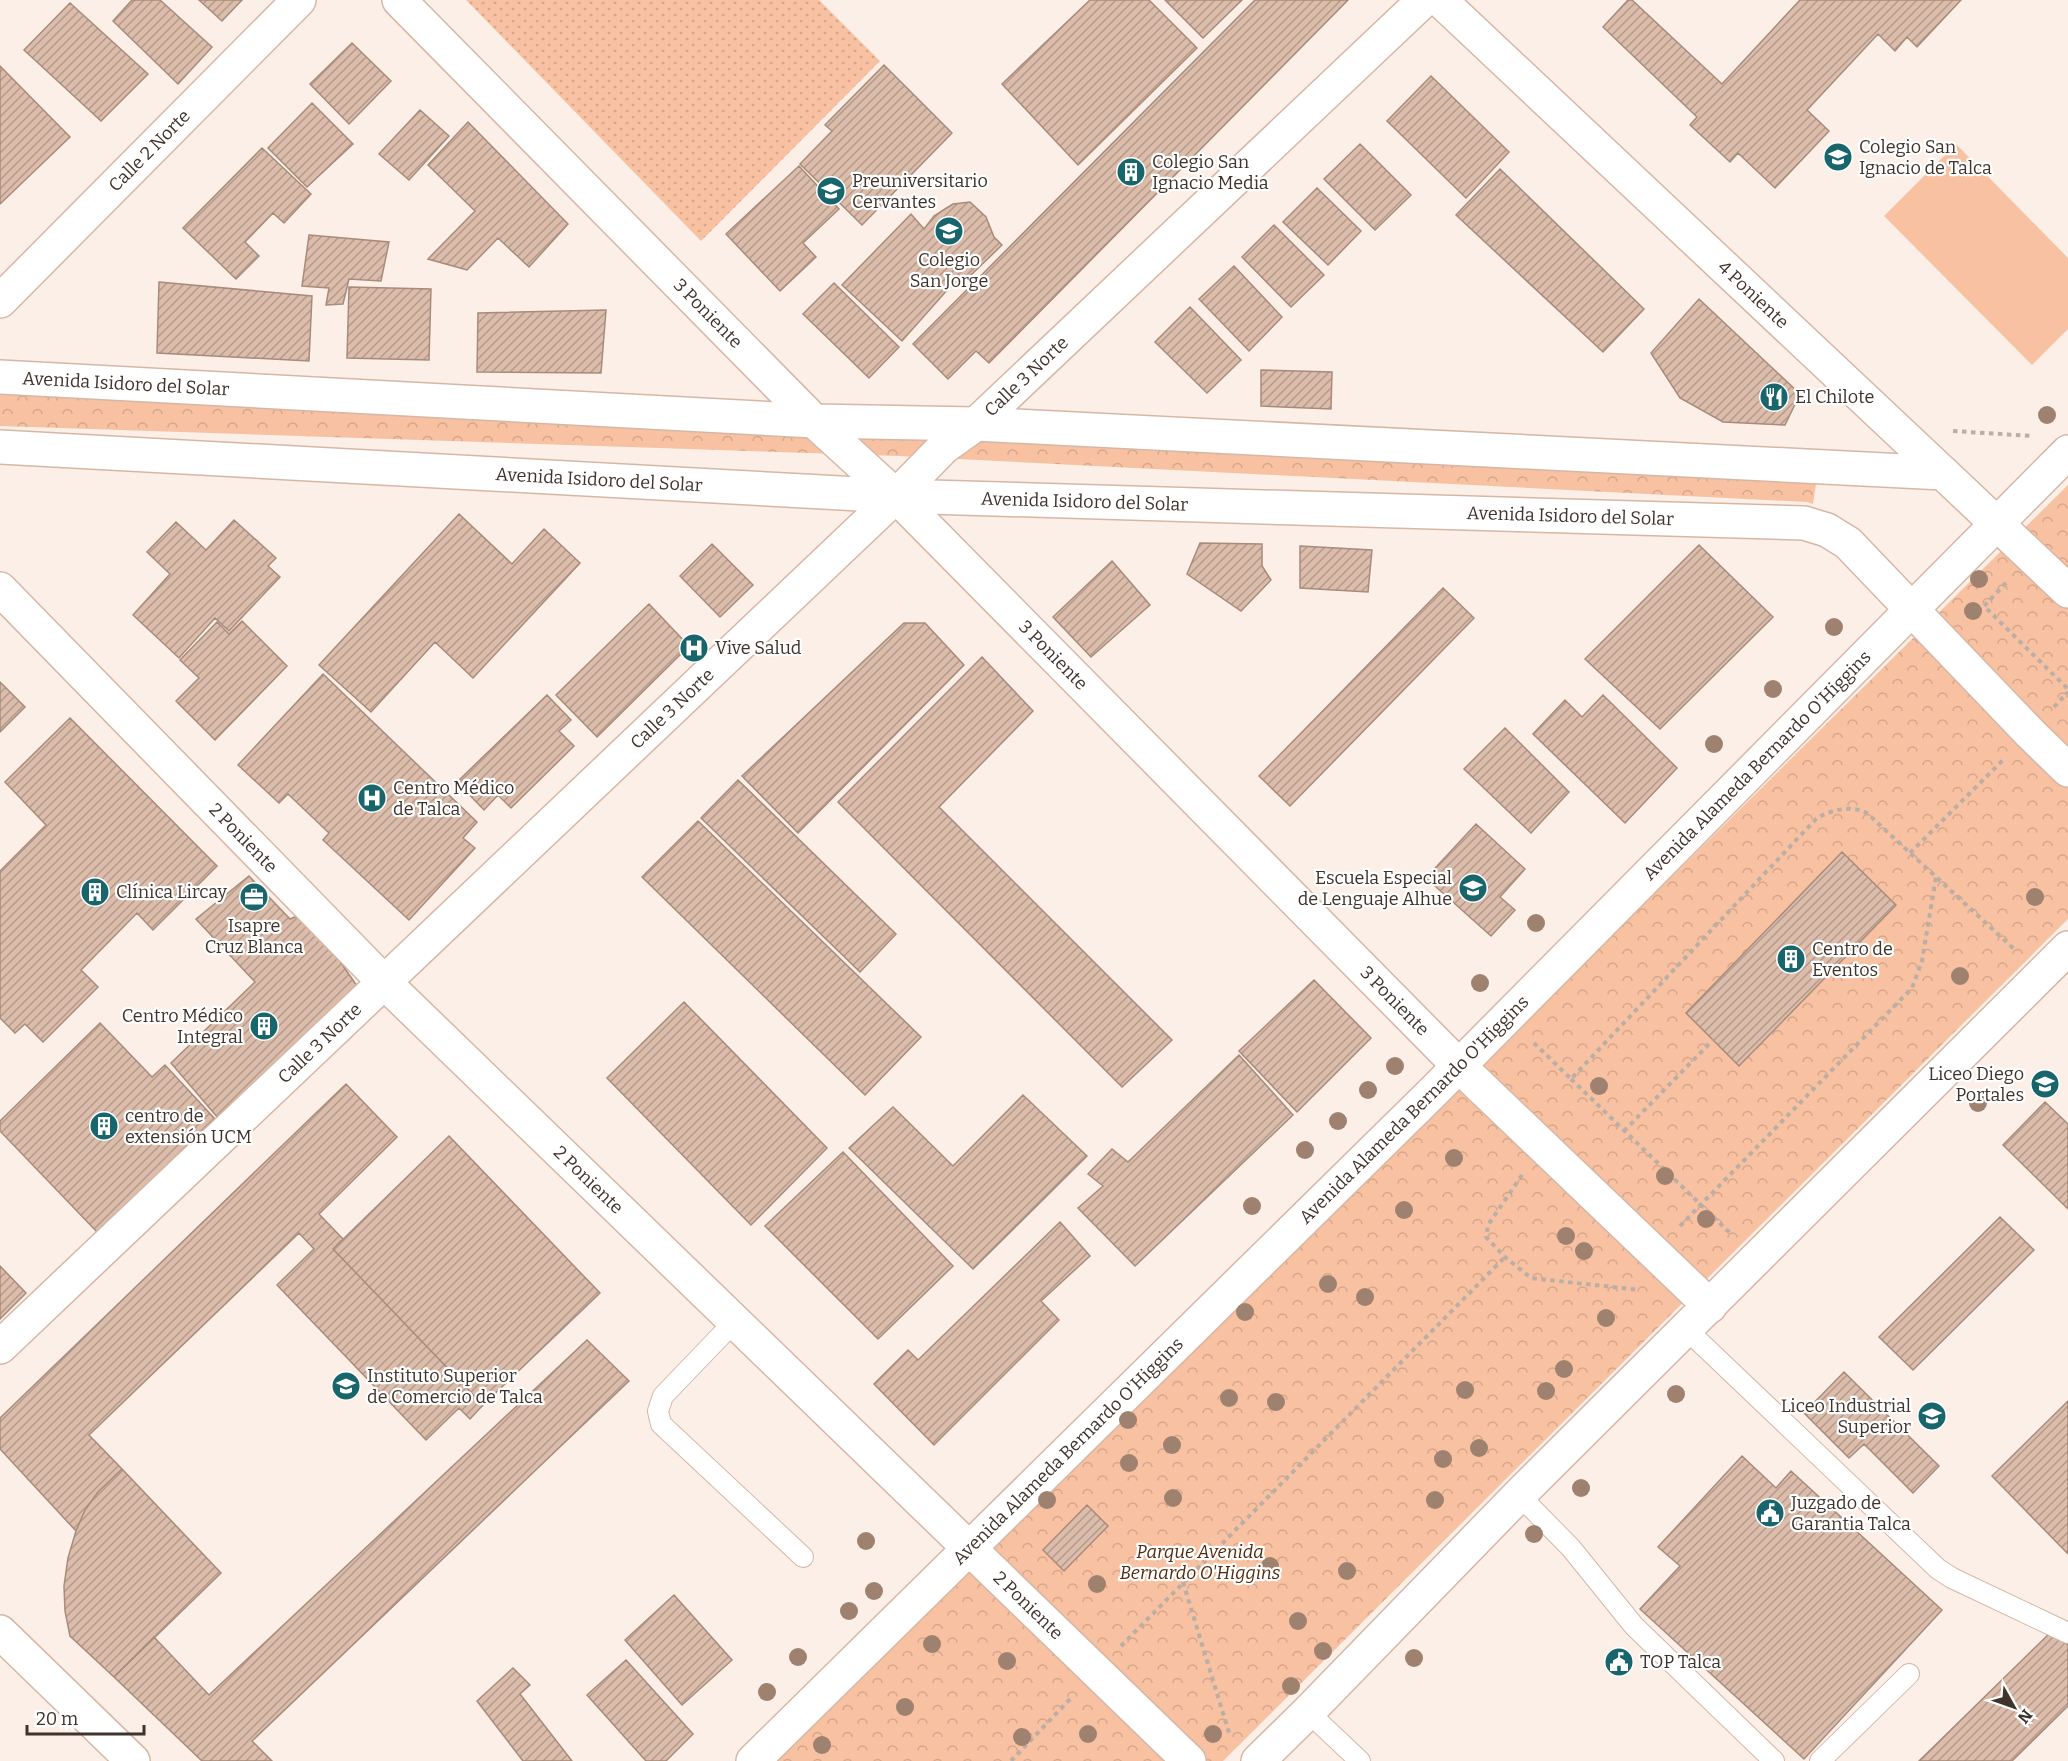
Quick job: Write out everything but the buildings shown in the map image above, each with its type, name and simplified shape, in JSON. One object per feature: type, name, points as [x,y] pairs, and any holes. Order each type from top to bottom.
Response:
[{"type":"main road","name":"Calle 2 Norte","points":[[0,301],[299,0]]},
{"type":"main road","name":"3 Poniente","points":[[399,0],[814,421],[896,496],[1459,1065],[1710,1306]]},
{"type":"main road","name":"Calle 3 Norte","points":[[0,1347],[896,496],[944,447],[976,424],[1424,0]]},
{"type":"main road","name":"4 Poniente","points":[[1440,0],[2068,591]]},
{"type":"main road","name":"Avenida Isidoro del Solar","points":[[0,377],[814,421],[976,424],[1935,465]]},
{"type":"main road","name":"Avenida Isidoro del Solar","points":[[0,447],[896,496],[1804,523],[1827,530],[1848,543],[2068,770]]},
{"type":"main road","name":"Avenida Alameda Bernardo O'Higgins","points":[[753,1761],[1459,1065],[2064,456]]},
{"type":"main road","name":"2 Poniente","points":[[0,589],[384,982],[1189,1761]]},
{"type":"main road","points":[[1258,1761],[1519,1495],[2068,948]]},
{"type":"main road","points":[[0,1632],[133,1761]]},
{"type":"lane","points":[[735,1321],[663,1396],[658,1411],[661,1424],[803,1557]]},
{"type":"lane","points":[[1686,1329],[1938,1569],[1952,1578],[2068,1633]]},
{"type":"lane","points":[[1519,1495],[1571,1548],[1634,1626],[1774,1761]]},
{"type":"lane","points":[[1820,1761],[1909,1674]]},
{"type":"lane","points":[[1308,1712],[1360,1761]]},
{"type":"path","points":[[1935,465],[1954,430],[2034,436],[2064,456]]},
{"type":"path","points":[[1910,853],[2030,733],[2068,690],[1984,606]]},
{"type":"path","points":[[1571,1079],[1824,813],[1856,808],[1864,810],[2019,954]]},
{"type":"path","points":[[1523,1173],[1488,1225],[1486,1232],[1486,1237],[1504,1257],[1531,1278],[1641,1290],[1686,1243],[1675,1232],[1912,988],[1922,961],[1936,877]]},
{"type":"path","points":[[1530,1040],[1757,1260]]},
{"type":"path","points":[[1624,1131],[1713,1040]]},
{"type":"path","points":[[1011,1761],[1182,1582],[1504,1257]]},
{"type":"path","points":[[1182,1582],[1231,1740]]},
{"type":"green space","points":[[466,0],[819,0],[880,61],[701,241]]},
{"type":"green space","points":[[1956,144],[2068,258],[2068,329],[2032,365],[1884,216]]},
{"type":"green space","points":[[0,391],[968,433],[1816,484],[1813,504],[899,456],[0,426]]},
{"type":"green space","name":"Parque Avenida Bernardo O'Higgins","points":[[2068,485],[2068,919],[1223,1761],[777,1761]]},
{"type":"place","name":"Colegio San Ignacio de Talca","points":[[1838,157]]},
{"type":"place","name":"Colegio San Ignacio Media","points":[[1131,172]]},
{"type":"place","name":"Preuniversitario Cervantes","points":[[831,191]]},
{"type":"place","name":"Colegio San Jorge","points":[[949,231]]},
{"type":"place","name":"El Chilote","points":[[1774,397]]},
{"type":"place","name":"Vive Salud","points":[[694,648]]},
{"type":"place","name":"Centro Médico de Talca","points":[[372,798]]},
{"type":"place","name":"Escuela Especial de Lenguaje Alhue","points":[[1473,888]]},
{"type":"place","name":"Clínica Lircay","points":[[95,892]]},
{"type":"place","name":"Isapre Cruz Blanca","points":[[254,897]]},
{"type":"place","name":"Centro de Eventos","points":[[1791,959]]},
{"type":"place","name":"Centro Médico Integral","points":[[264,1026]]},
{"type":"place","name":"Liceo Diego Portales","points":[[2045,1084]]},
{"type":"place","name":"centro de extensión UCM","points":[[104,1126]]},
{"type":"place","name":"Instituto Superior de Comercio de Talca","points":[[346,1386]]},
{"type":"place","name":"Liceo Industrial Superior","points":[[1932,1416]]},
{"type":"place","name":"Juzgado de Garantia Talca","points":[[1770,1513]]},
{"type":"place","name":"TOP Talca","points":[[1619,1662]]}]
